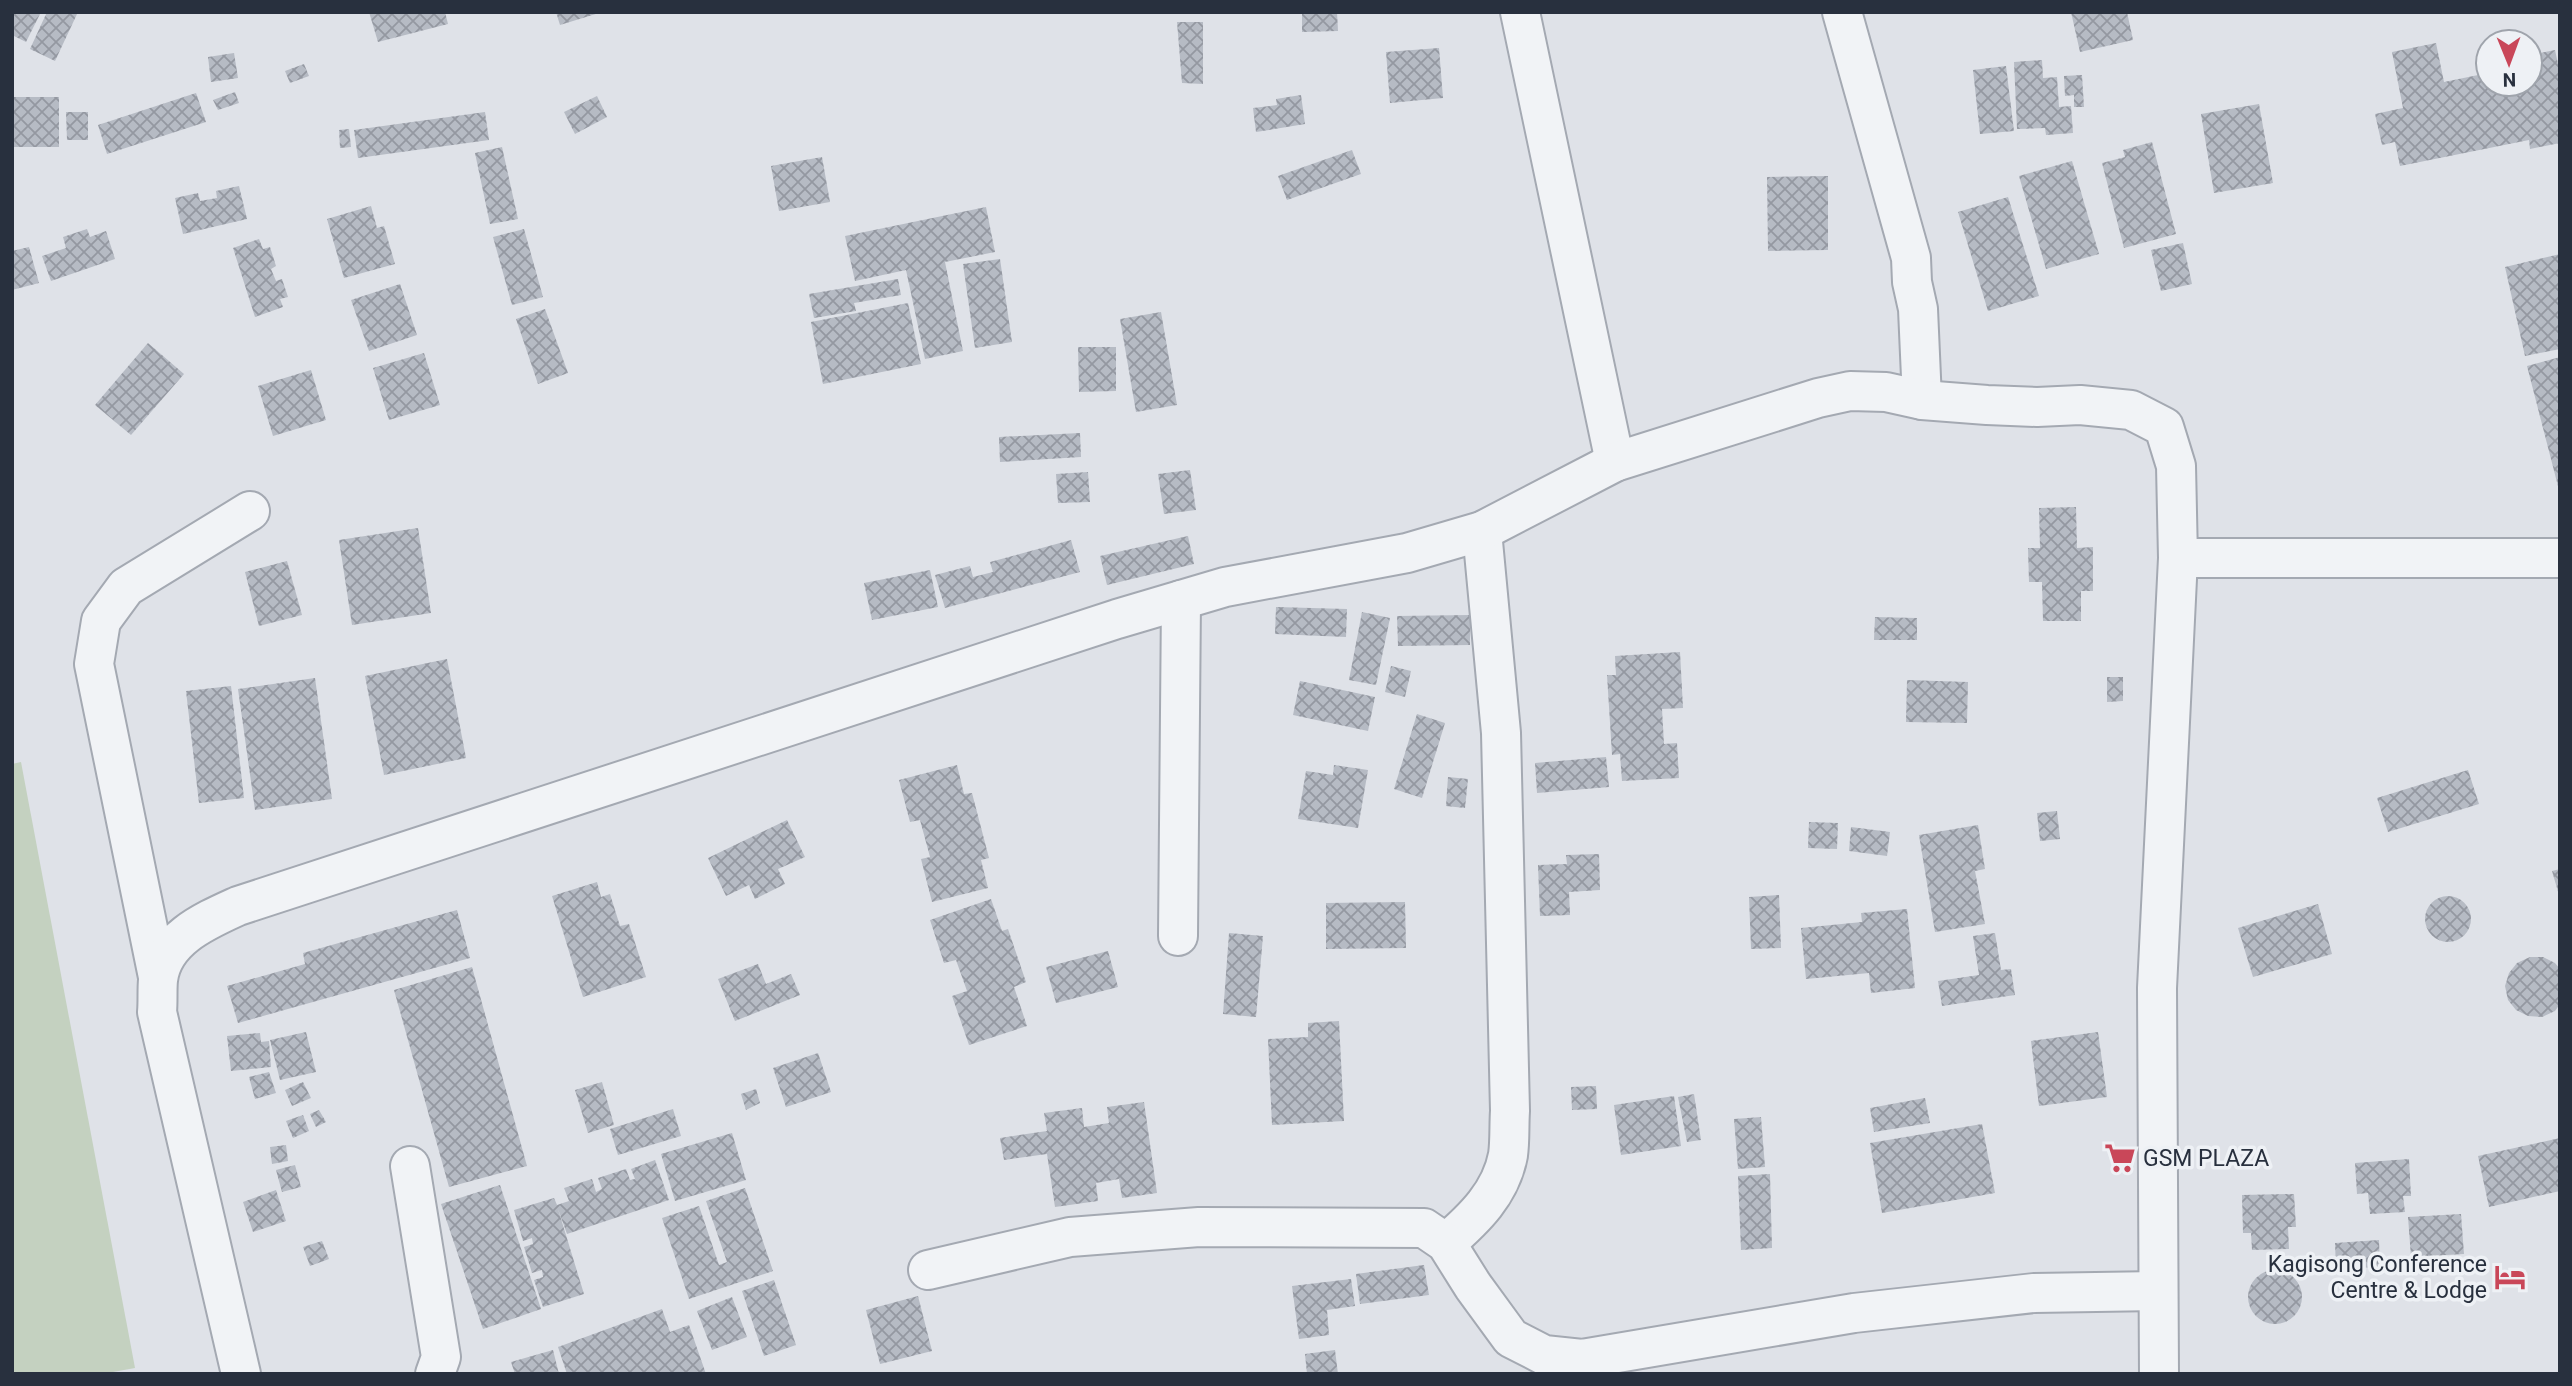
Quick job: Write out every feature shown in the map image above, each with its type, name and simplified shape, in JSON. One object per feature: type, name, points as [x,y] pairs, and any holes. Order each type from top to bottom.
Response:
[{"type":"street","points":[[1521,12],[1615,461]]},
{"type":"street","points":[[1842,12],[1911,258],[1912,282],[1918,309],[1922,400]]},
{"type":"street","points":[[158,978],[167,953],[198,924],[238,906],[1104,623],[1225,587],[1407,552],[1482,531],[1615,461],[1818,398],[1850,391],[1886,392],[1922,400],[2025,407],[2080,405],[2131,410],[2164,427],[2176,466],[2178,558],[2158,988],[2159,1374]]},
{"type":"street","points":[[241,1374],[158,1012],[158,978],[94,664],[101,621],[126,587],[250,511]]},
{"type":"street","points":[[1446,1243],[1475,1217],[1496,1188],[1507,1156],[1510,1111],[1501,733],[1482,531]]},
{"type":"street","points":[[2178,558],[2560,558]]},
{"type":"street","points":[[1178,936],[1181,600]]},
{"type":"street","points":[[410,1166],[441,1357],[435,1374]]},
{"type":"street","points":[[928,1270],[1070,1237],[1199,1227],[1424,1227],[1446,1243],[1511,1338],[1544,1355],[1582,1359],[1854,1313],[2034,1293],[2158,1291]]},
{"type":"green space","points":[[21,762],[135,1368],[102,1374],[12,1374],[12,764]]},
{"type":"building","points":[[12,12],[41,12],[26,42],[12,35]]},
{"type":"building","points":[[47,12],[78,12],[55,61],[30,49]]},
{"type":"building","points":[[369,12],[445,12],[448,24],[378,42]]},
{"type":"building","points":[[556,12],[599,12],[599,13],[560,25]]},
{"type":"building","points":[[1302,12],[1337,12],[1338,31],[1302,32]]},
{"type":"building","points":[[2071,12],[2127,12],[2133,40],[2080,52]]},
{"type":"building","points":[[1177,22],[1203,22],[1203,84],[1182,83]]},
{"type":"building","points":[[2436,43],[2444,82],[2474,76],[2474,98],[2544,98],[2544,52],[2555,50],[2560,73],[2560,143],[2530,149],[2529,140],[2400,166],[2395,142],[2382,145],[2375,114],[2403,108],[2392,52]]},
{"type":"building","points":[[1439,48],[1443,98],[1390,103],[1386,52]]},
{"type":"building","points":[[234,53],[238,78],[211,82],[208,57]]},
{"type":"building","points":[[2042,60],[2043,78],[2057,77],[2059,107],[2071,106],[2073,133],[2046,135],[2045,128],[2017,129],[2014,62]]},
{"type":"building","points":[[304,64],[309,76],[290,83],[285,71]]},
{"type":"building","points":[[2006,66],[2014,131],[1980,134],[1973,70]]},
{"type":"building","points":[[2082,75],[2084,107],[2074,107],[2074,95],[2065,96],[2064,76]]},
{"type":"building","points":[[235,92],[239,103],[218,110],[213,100]]},
{"type":"building","points":[[196,93],[206,122],[107,154],[98,125]]},
{"type":"building","points":[[1301,95],[1305,124],[1256,132],[1253,108],[1277,105],[1276,99]]},
{"type":"building","points":[[597,96],[607,117],[575,134],[564,112]]},
{"type":"building","points":[[12,97],[59,97],[59,147],[12,147]]},
{"type":"building","points":[[2259,104],[2273,183],[2214,193],[2201,114]]},
{"type":"building","points":[[66,112],[88,112],[88,140],[67,140]]},
{"type":"building","points":[[485,112],[489,140],[358,158],[354,130]]},
{"type":"building","points":[[349,129],[351,147],[340,148],[339,130]]},
{"type":"building","points":[[2152,142],[2176,234],[2124,248],[2102,163],[2125,157],[2123,150]]},
{"type":"building","points":[[502,147],[518,219],[490,224],[475,153]]},
{"type":"building","points":[[1352,150],[1361,174],[1287,200],[1278,176]]},
{"type":"building","points":[[822,157],[830,202],[779,211],[771,166]]},
{"type":"building","points":[[2072,161],[2099,254],[2046,269],[2019,176]]},
{"type":"building","points":[[1828,176],[1828,250],[1768,251],[1767,177]]},
{"type":"building","points":[[239,186],[247,219],[183,234],[175,198],[198,193],[200,201],[217,198],[216,191]]},
{"type":"building","points":[[2008,197],[2039,296],[1988,311],[1958,212]]},
{"type":"building","points":[[371,206],[377,228],[384,226],[395,264],[344,278],[327,219]]},
{"type":"building","points":[[986,207],[995,252],[945,262],[963,351],[925,359],[906,270],[855,281],[845,236]]},
{"type":"building","points":[[87,229],[90,237],[106,231],[115,259],[51,281],[42,256],[66,248],[63,237]]},
{"type":"building","points":[[524,229],[543,297],[512,305],[493,237]]},
{"type":"building","points":[[259,239],[263,249],[270,247],[276,266],[271,269],[276,281],[282,279],[288,297],[280,299],[283,307],[255,317],[233,248]]},
{"type":"building","points":[[2183,243],[2192,284],[2161,291],[2151,250]]},
{"type":"building","points":[[29,247],[39,283],[12,290],[12,251]]},
{"type":"building","points":[[2560,254],[2560,349],[2525,356],[2505,267]]},
{"type":"building","points":[[1000,259],[1012,342],[975,348],[963,264]]},
{"type":"building","points":[[898,279],[901,295],[854,303],[856,311],[814,318],[809,294]]},
{"type":"building","points":[[400,284],[417,335],[369,351],[351,300]]},
{"type":"building","points":[[908,303],[921,364],[823,384],[811,322]]},
{"type":"building","points":[[545,309],[568,373],[538,384],[516,319]]},
{"type":"building","points":[[1161,312],[1177,405],[1136,412],[1120,319]]},
{"type":"building","points":[[148,343],[184,374],[131,435],[95,405]]},
{"type":"building","points":[[1078,347],[1116,347],[1116,391],[1079,392]]},
{"type":"building","points":[[424,353],[440,405],[389,420],[373,368]]},
{"type":"building","points":[[2560,357],[2560,490],[2559,490],[2527,366]]},
{"type":"building","points":[[311,370],[326,420],[273,436],[258,386]]},
{"type":"building","points":[[1080,433],[1081,457],[1000,462],[999,437]]},
{"type":"building","points":[[1190,470],[1196,510],[1164,514],[1158,474]]},
{"type":"building","points":[[1088,472],[1090,502],[1058,503],[1056,474]]},
{"type":"building","points":[[2076,507],[2077,548],[2093,547],[2093,591],[2081,591],[2081,621],[2043,621],[2042,582],[2029,582],[2028,548],[2040,548],[2039,508]]},
{"type":"building","points":[[418,528],[431,613],[352,625],[339,540]]},
{"type":"building","points":[[1188,536],[1194,564],[1107,585],[1100,556]]},
{"type":"building","points":[[1071,540],[1080,572],[945,608],[935,575],[970,566],[973,577],[993,572],[990,562]]},
{"type":"building","points":[[287,561],[302,615],[259,626],[245,572]]},
{"type":"building","points":[[930,570],[938,607],[872,620],[864,583]]},
{"type":"building","points":[[1276,607],[1347,609],[1346,637],[1275,634]]},
{"type":"building","points":[[1362,612],[1390,618],[1376,685],[1349,680]]},
{"type":"building","points":[[1470,615],[1470,645],[1398,646],[1397,616]]},
{"type":"building","points":[[1875,617],[1917,618],[1917,640],[1874,640]]},
{"type":"building","points":[[1680,652],[1683,708],[1662,709],[1664,744],[1677,743],[1679,778],[1622,781],[1620,754],[1612,755],[1607,675],[1616,675],[1615,656]]},
{"type":"building","points":[[447,659],[466,758],[384,775],[365,676]]},
{"type":"building","points":[[1391,666],[1411,671],[1405,697],[1385,692]]},
{"type":"building","points":[[2107,677],[2123,677],[2123,701],[2107,702]]},
{"type":"building","points":[[315,678],[332,799],[255,810],[238,689]]},
{"type":"building","points":[[1907,680],[1968,682],[1967,723],[1906,722]]},
{"type":"building","points":[[1300,681],[1375,697],[1368,731],[1293,715]]},
{"type":"building","points":[[231,686],[244,798],[199,803],[186,691]]},
{"type":"building","points":[[1417,714],[1445,723],[1422,798],[1394,789]]},
{"type":"building","points":[[1606,757],[1609,787],[1537,793],[1535,763]]},
{"type":"building","points":[[957,765],[964,794],[972,793],[989,858],[981,860],[988,888],[932,902],[921,859],[930,857],[920,820],[910,822],[899,780]]},
{"type":"building","points":[[1334,765],[1368,770],[1358,828],[1298,819],[1306,771],[1333,775]]},
{"type":"building","points":[[2468,770],[2479,804],[2388,832],[2377,798]]},
{"type":"building","points":[[1448,777],[1468,779],[1465,808],[1446,806]]},
{"type":"building","points":[[2057,811],[2060,839],[2040,841],[2037,813]]},
{"type":"building","points":[[787,820],[805,857],[778,869],[785,884],[755,899],[749,885],[726,896],[708,858]]},
{"type":"building","points":[[1809,822],[1838,823],[1837,849],[1808,848]]},
{"type":"building","points":[[1978,825],[1985,869],[1975,871],[1985,924],[1935,932],[1919,835]]},
{"type":"building","points":[[1851,827],[1890,832],[1887,856],[1849,851]]},
{"type":"building","points":[[1599,854],[1600,890],[1569,892],[1570,915],[1540,916],[1538,865],[1567,864],[1566,855]]},
{"type":"building","points":[[2560,869],[2560,895],[2559,895],[2552,871]]},
{"type":"building","points":[[597,882],[601,897],[610,894],[620,926],[629,924],[646,977],[583,997],[552,896]]},
{"type":"building","points":[[1779,895],[1781,948],[1751,949],[1749,897]]},
{"type":"building","points":[[2448,896],[2464,903],[2471,919],[2464,935],[2448,942],[2432,935],[2425,919],[2432,903]]},
{"type":"building","points":[[991,899],[1002,931],[1008,929],[1026,982],[1014,987],[1027,1026],[969,1045],[952,996],[967,991],[956,960],[944,963],[930,920]]},
{"type":"building","points":[[1405,902],[1406,948],[1326,949],[1326,903]]},
{"type":"building","points":[[2318,904],[2332,954],[2253,977],[2238,928]]},
{"type":"building","points":[[1907,909],[1915,988],[1871,993],[1869,973],[1806,979],[1801,928],[1862,922],[1861,913]]},
{"type":"building","points":[[457,910],[470,958],[238,1023],[227,986],[305,964],[303,953]]},
{"type":"building","points":[[1229,933],[1263,936],[1256,1017],[1223,1014]]},
{"type":"building","points":[[1995,933],[2001,970],[2011,969],[2015,995],[1942,1006],[1938,981],[1979,975],[1973,936]]},
{"type":"building","points":[[1108,951],[1118,987],[1056,1003],[1046,967]]},
{"type":"building","points":[[2530,957],[2543,957],[2560,969],[2560,1004],[2555,1011],[2542,1017],[2528,1016],[2516,1010],[2508,1000],[2505,986],[2509,973],[2517,963]]},
{"type":"building","points":[[758,964],[766,984],[791,974],[800,995],[735,1021],[718,979]]},
{"type":"building","points":[[472,967],[527,1166],[449,1187],[394,990]]},
{"type":"building","points":[[1339,1021],[1344,1121],[1272,1125],[1268,1039],[1308,1037],[1308,1023]]},
{"type":"building","points":[[306,1032],[316,1072],[280,1080],[270,1040]]},
{"type":"building","points":[[2098,1032],[2107,1097],[2039,1106],[2031,1041]]},
{"type":"building","points":[[260,1033],[261,1042],[269,1041],[271,1067],[231,1071],[227,1036]]},
{"type":"building","points":[[818,1053],[831,1092],[786,1107],[773,1068]]},
{"type":"building","points":[[269,1072],[276,1093],[255,1099],[249,1077]]},
{"type":"building","points":[[303,1082],[311,1098],[292,1106],[285,1090]]},
{"type":"building","points":[[602,1082],[614,1125],[588,1133],[575,1090]]},
{"type":"building","points":[[1596,1086],[1597,1109],[1572,1110],[1571,1087]]},
{"type":"building","points":[[756,1089],[760,1103],[746,1110],[741,1094]]},
{"type":"building","points":[[1694,1094],[1701,1140],[1687,1142],[1678,1097]]},
{"type":"building","points":[[1674,1096],[1681,1146],[1621,1155],[1614,1105]]},
{"type":"building","points":[[1925,1098],[1930,1123],[1874,1132],[1870,1108]]},
{"type":"building","points":[[1144,1102],[1157,1193],[1122,1198],[1119,1179],[1096,1183],[1098,1201],[1055,1207],[1047,1154],[1004,1160],[1000,1138],[1047,1131],[1044,1113],[1082,1108],[1084,1127],[1109,1123],[1107,1107]]},
{"type":"building","points":[[673,1109],[681,1136],[618,1155],[610,1129]]},
{"type":"building","points":[[319,1110],[326,1122],[316,1127],[310,1114]]},
{"type":"building","points":[[303,1115],[309,1131],[293,1138],[286,1121]]},
{"type":"building","points":[[1761,1117],[1765,1167],[1738,1169],[1734,1119]]},
{"type":"building","points":[[1982,1124],[1995,1193],[1882,1213],[1870,1143]]},
{"type":"building","points":[[732,1133],[746,1180],[675,1201],[661,1154]]},
{"type":"building","points":[[2560,1138],[2560,1191],[2489,1207],[2478,1156]]},
{"type":"building","points":[[286,1145],[288,1161],[272,1164],[270,1147]]},
{"type":"building","points":[[2409,1159],[2411,1196],[2403,1196],[2405,1212],[2370,1214],[2368,1193],[2357,1194],[2355,1163]]},
{"type":"building","points":[[655,1160],[669,1200],[567,1234],[558,1209],[584,1294],[543,1307],[534,1280],[543,1277],[542,1270],[532,1273],[524,1247],[533,1244],[532,1238],[523,1241],[514,1210],[554,1198],[557,1205],[569,1201],[564,1188],[592,1179],[596,1192],[602,1189],[598,1178],[626,1169],[630,1180],[635,1179],[631,1169]]},
{"type":"building","points":[[295,1165],[301,1187],[282,1192],[276,1170]]},
{"type":"building","points":[[1770,1174],[1772,1248],[1741,1250],[1738,1176]]},
{"type":"building","points":[[500,1185],[541,1309],[483,1329],[441,1204]]},
{"type":"building","points":[[745,1188],[773,1271],[689,1299],[662,1218],[699,1206],[719,1265],[727,1262],[706,1201]]},
{"type":"building","points":[[276,1190],[286,1221],[253,1232],[243,1202]]},
{"type":"building","points":[[2294,1194],[2296,1227],[2288,1227],[2289,1249],[2252,1250],[2251,1233],[2243,1233],[2242,1195]]},
{"type":"building","points":[[2461,1214],[2464,1254],[2411,1257],[2408,1217]]},
{"type":"building","points":[[2379,1240],[2380,1267],[2336,1269],[2335,1243]]},
{"type":"building","points":[[322,1241],[329,1259],[310,1266],[303,1247]]},
{"type":"building","points":[[1424,1265],[1429,1295],[1360,1304],[1356,1274]]},
{"type":"building","points":[[2275,1270],[2294,1278],[2302,1297],[2294,1316],[2275,1324],[2256,1316],[2248,1297],[2256,1278]]},
{"type":"building","points":[[1351,1279],[1355,1306],[1327,1310],[1329,1335],[1299,1339],[1292,1286]]},
{"type":"building","points":[[774,1280],[796,1345],[764,1356],[742,1291]]},
{"type":"building","points":[[918,1296],[932,1351],[880,1364],[866,1310]]},
{"type":"building","points":[[732,1297],[747,1337],[712,1350],[697,1311]]},
{"type":"building","points":[[662,1309],[670,1332],[689,1325],[706,1374],[567,1374],[558,1347]]},
{"type":"building","points":[[553,1350],[559,1374],[515,1374],[511,1362]]},
{"type":"building","points":[[1335,1350],[1338,1374],[1307,1374],[1305,1354]]},
{"type":"place","name":"GSM PLAZA","points":[[2120,1158]]},
{"type":"place","name":"Kagisong Conference Centre & Lodge","points":[[2510,1277]]}]
